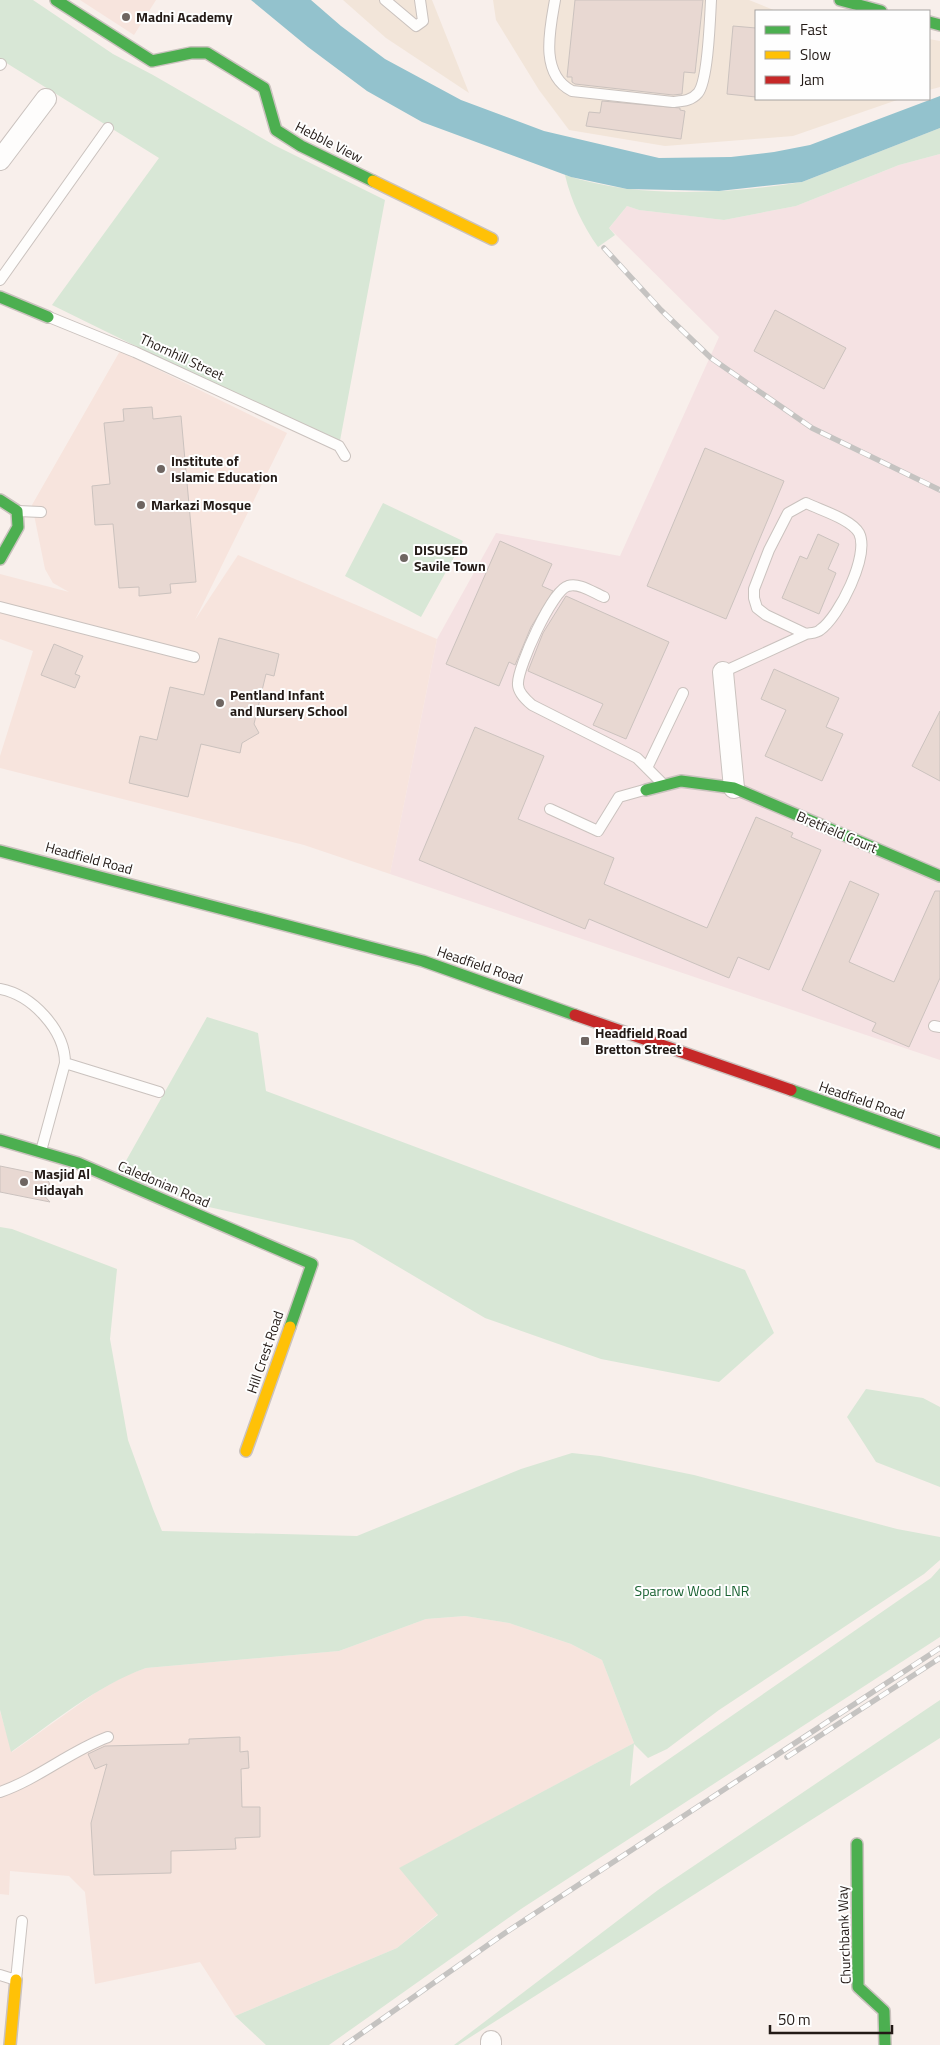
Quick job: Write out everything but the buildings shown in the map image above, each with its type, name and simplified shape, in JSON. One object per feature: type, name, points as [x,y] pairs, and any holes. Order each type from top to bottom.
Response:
[{"type":"street","name":"Hebble View","points":[[56,0],[152,61],[191,53],[207,53],[264,88],[276,130],[301,146],[492,239]]},
{"type":"street","points":[[840,0],[877,10]]},
{"type":"street","points":[[0,160],[46,99]]},
{"type":"street","name":"Thornhill Street","points":[[0,297],[48,317]]},
{"type":"street","points":[[0,500],[17,511],[18,526],[0,559]]},
{"type":"street","points":[[723,672],[734,788]]},
{"type":"street","name":"Bretfield Court","points":[[646,790],[681,781],[734,788],[940,876]]},
{"type":"street","name":"Headfield Road","points":[[0,851],[423,961],[940,1144]]},
{"type":"street","name":"Caledonian Road","points":[[0,1140],[78,1163],[312,1264]]},
{"type":"street","name":"Hill Crest Road","points":[[246,1451],[312,1264]]},
{"type":"street","name":"Churchbank Way","points":[[857,1844],[858,1987],[884,2011],[884,2045]]},
{"type":"street","points":[[10,2045],[16,1980]]},
{"type":"lane","points":[[385,0],[416,26],[423,21],[420,0]]},
{"type":"lane","points":[[555,0],[548,51],[564,87],[572,92],[674,102],[685,101],[693,97],[703,84],[711,0]]},
{"type":"lane","points":[[0,280],[108,128]]},
{"type":"lane","name":"Thornhill Street","points":[[48,317],[135,352],[339,446],[345,456]]},
{"type":"lane","points":[[723,672],[806,634],[820,631],[841,604],[857,568],[862,543],[858,532],[851,524],[806,503],[788,513],[769,550],[754,589],[754,598],[757,608],[766,615],[806,634]]},
{"type":"lane","points":[[17,511],[42,512]]},
{"type":"lane","points":[[604,598],[580,586],[569,585],[560,590],[548,608],[519,671],[517,686],[523,697],[543,713],[638,758],[665,785]]},
{"type":"lane","points":[[0,608],[194,657]]},
{"type":"lane","points":[[647,768],[683,693]]},
{"type":"lane","points":[[550,809],[598,831],[619,797],[646,790]]},
{"type":"lane","points":[[0,989],[24,997],[40,1010],[62,1045],[65,1055],[65,1063],[41,1152]]},
{"type":"lane","points":[[65,1063],[159,1092]]},
{"type":"lane","points":[[0,1792],[41,1773],[91,1744],[108,1738]]},
{"type":"lane","points":[[0,1975],[16,1980],[22,1921]]},
{"type":"shaded area","name":"Madni Academy","points":[[80,0],[156,0],[134,35]]},
{"type":"shaded area","points":[[343,0],[432,0],[469,93],[386,38]]},
{"type":"shaded area","points":[[493,0],[749,0],[774,10],[755,10],[755,100],[897,100],[793,136],[665,146],[569,130],[539,90],[496,20]]},
{"type":"shaded area","points":[[930,39],[940,41],[940,87],[930,90]]},
{"type":"shaded area","points":[[940,154],[940,1060],[390,874],[437,639],[496,533],[620,556],[719,337],[609,228],[627,206],[639,210],[724,220],[796,206],[899,165]]},
{"type":"shaded area","name":"Pentland Infant and Nursery School","points":[[120,351],[287,433],[195,620],[238,555],[437,639],[390,874],[304,845],[0,768],[0,756],[33,651],[0,639],[0,574],[69,592],[53,583],[45,569],[32,505]]},
{"type":"shaded area","points":[[465,1616],[509,1623],[571,1644],[602,1660],[634,1743],[400,1868],[438,1914],[397,1948],[235,2016],[200,1962],[95,1984],[85,1892],[69,1876],[10,1871],[9,1895],[0,1894],[0,1711],[12,1752],[95,1693],[124,1676],[146,1668],[339,1651],[426,1619]]},
{"type":"green space","points":[[0,0],[33,0],[113,54],[274,145],[385,200],[339,446],[52,305],[159,158],[0,59]]},
{"type":"green space","points":[[940,128],[940,154],[899,165],[796,206],[724,220],[639,210],[627,206],[609,228],[615,235],[598,247],[578,213],[565,175],[593,183],[652,191],[714,191],[774,186],[802,182]]},
{"type":"green space","name":"DISUSED Savile Town","points":[[383,503],[463,541],[421,617],[345,576]]},
{"type":"green space","points":[[207,1017],[258,1033],[266,1091],[745,1270],[774,1333],[719,1382],[601,1359],[485,1318],[353,1240],[209,1207],[118,1175]]},
{"type":"green space","name":"Sparrow Wood LNR","points":[[0,1227],[12,1229],[117,1269],[110,1339],[128,1440],[162,1531],[357,1536],[521,1469],[572,1453],[600,1456],[694,1475],[897,1529],[940,1537],[940,1560],[924,1574],[719,1710],[667,1749],[648,1758],[634,1744],[630,1786],[931,1578],[940,1568],[940,1637],[521,1909],[329,2045],[266,2045],[235,2016],[397,1948],[438,1915],[399,1868],[634,1743],[602,1660],[571,1644],[509,1623],[465,1616],[426,1619],[339,1651],[146,1668],[110,1684],[59,1717],[11,1752],[0,1710]]},
{"type":"green space","points":[[866,1389],[923,1398],[940,1407],[940,1487],[876,1462],[847,1417]]},
{"type":"green space","points":[[940,1700],[940,1738],[458,2045],[454,2045],[658,1890]]},
{"type":"water","points":[[251,0],[311,0],[341,26],[385,59],[461,100],[544,131],[659,158],[731,157],[774,152],[810,145],[940,96],[940,128],[802,182],[719,191],[627,189],[571,177],[422,122],[367,91],[308,47]]},
{"type":"railway","points":[[604,248],[661,310],[711,358],[812,428],[940,490]]},
{"type":"railway","points":[[345,2045],[505,1933],[940,1648]]},
{"type":"railway","points":[[787,1757],[940,1658]]},
{"type":"traffic: fast","points":[[56,0],[152,61],[191,53],[207,53],[264,88],[276,130],[301,146],[373,181]]},
{"type":"traffic: fast","points":[[840,0],[877,10]]},
{"type":"traffic: fast","points":[[930,22],[940,25]]},
{"type":"traffic: fast","points":[[0,297],[48,317]]},
{"type":"traffic: fast","points":[[0,500],[17,511],[18,527],[0,559]]},
{"type":"traffic: fast","points":[[646,790],[681,781],[734,788],[940,876]]},
{"type":"traffic: fast","points":[[0,851],[423,961],[575,1015]]},
{"type":"traffic: fast","points":[[791,1090],[940,1143]]},
{"type":"traffic: fast","points":[[0,1140],[78,1163],[312,1264],[290,1327]]},
{"type":"traffic: fast","points":[[857,1844],[858,1987],[884,2011],[885,2045]]},
{"type":"traffic: slow","points":[[373,181],[492,239]]},
{"type":"traffic: slow","points":[[246,1451],[290,1327]]},
{"type":"traffic: slow","points":[[10,2045],[16,1980]]},
{"type":"traffic: jam","points":[[575,1015],[791,1090]]},
{"type":"place","name":"Madni Academy","points":[[126,17]]},
{"type":"place","name":"Institute of Islamic Education","points":[[161,469]]},
{"type":"place","name":"Markazi Mosque","points":[[141,505]]},
{"type":"place","name":"DISUSED Savile Town","points":[[404,558]]},
{"type":"place","name":"Pentland Infant and Nursery School","points":[[220,703]]},
{"type":"place","name":"Headfield Road Bretton Street","points":[[585,1041]]},
{"type":"place","name":"Masjid Al Hidayah","points":[[24,1182]]}]
